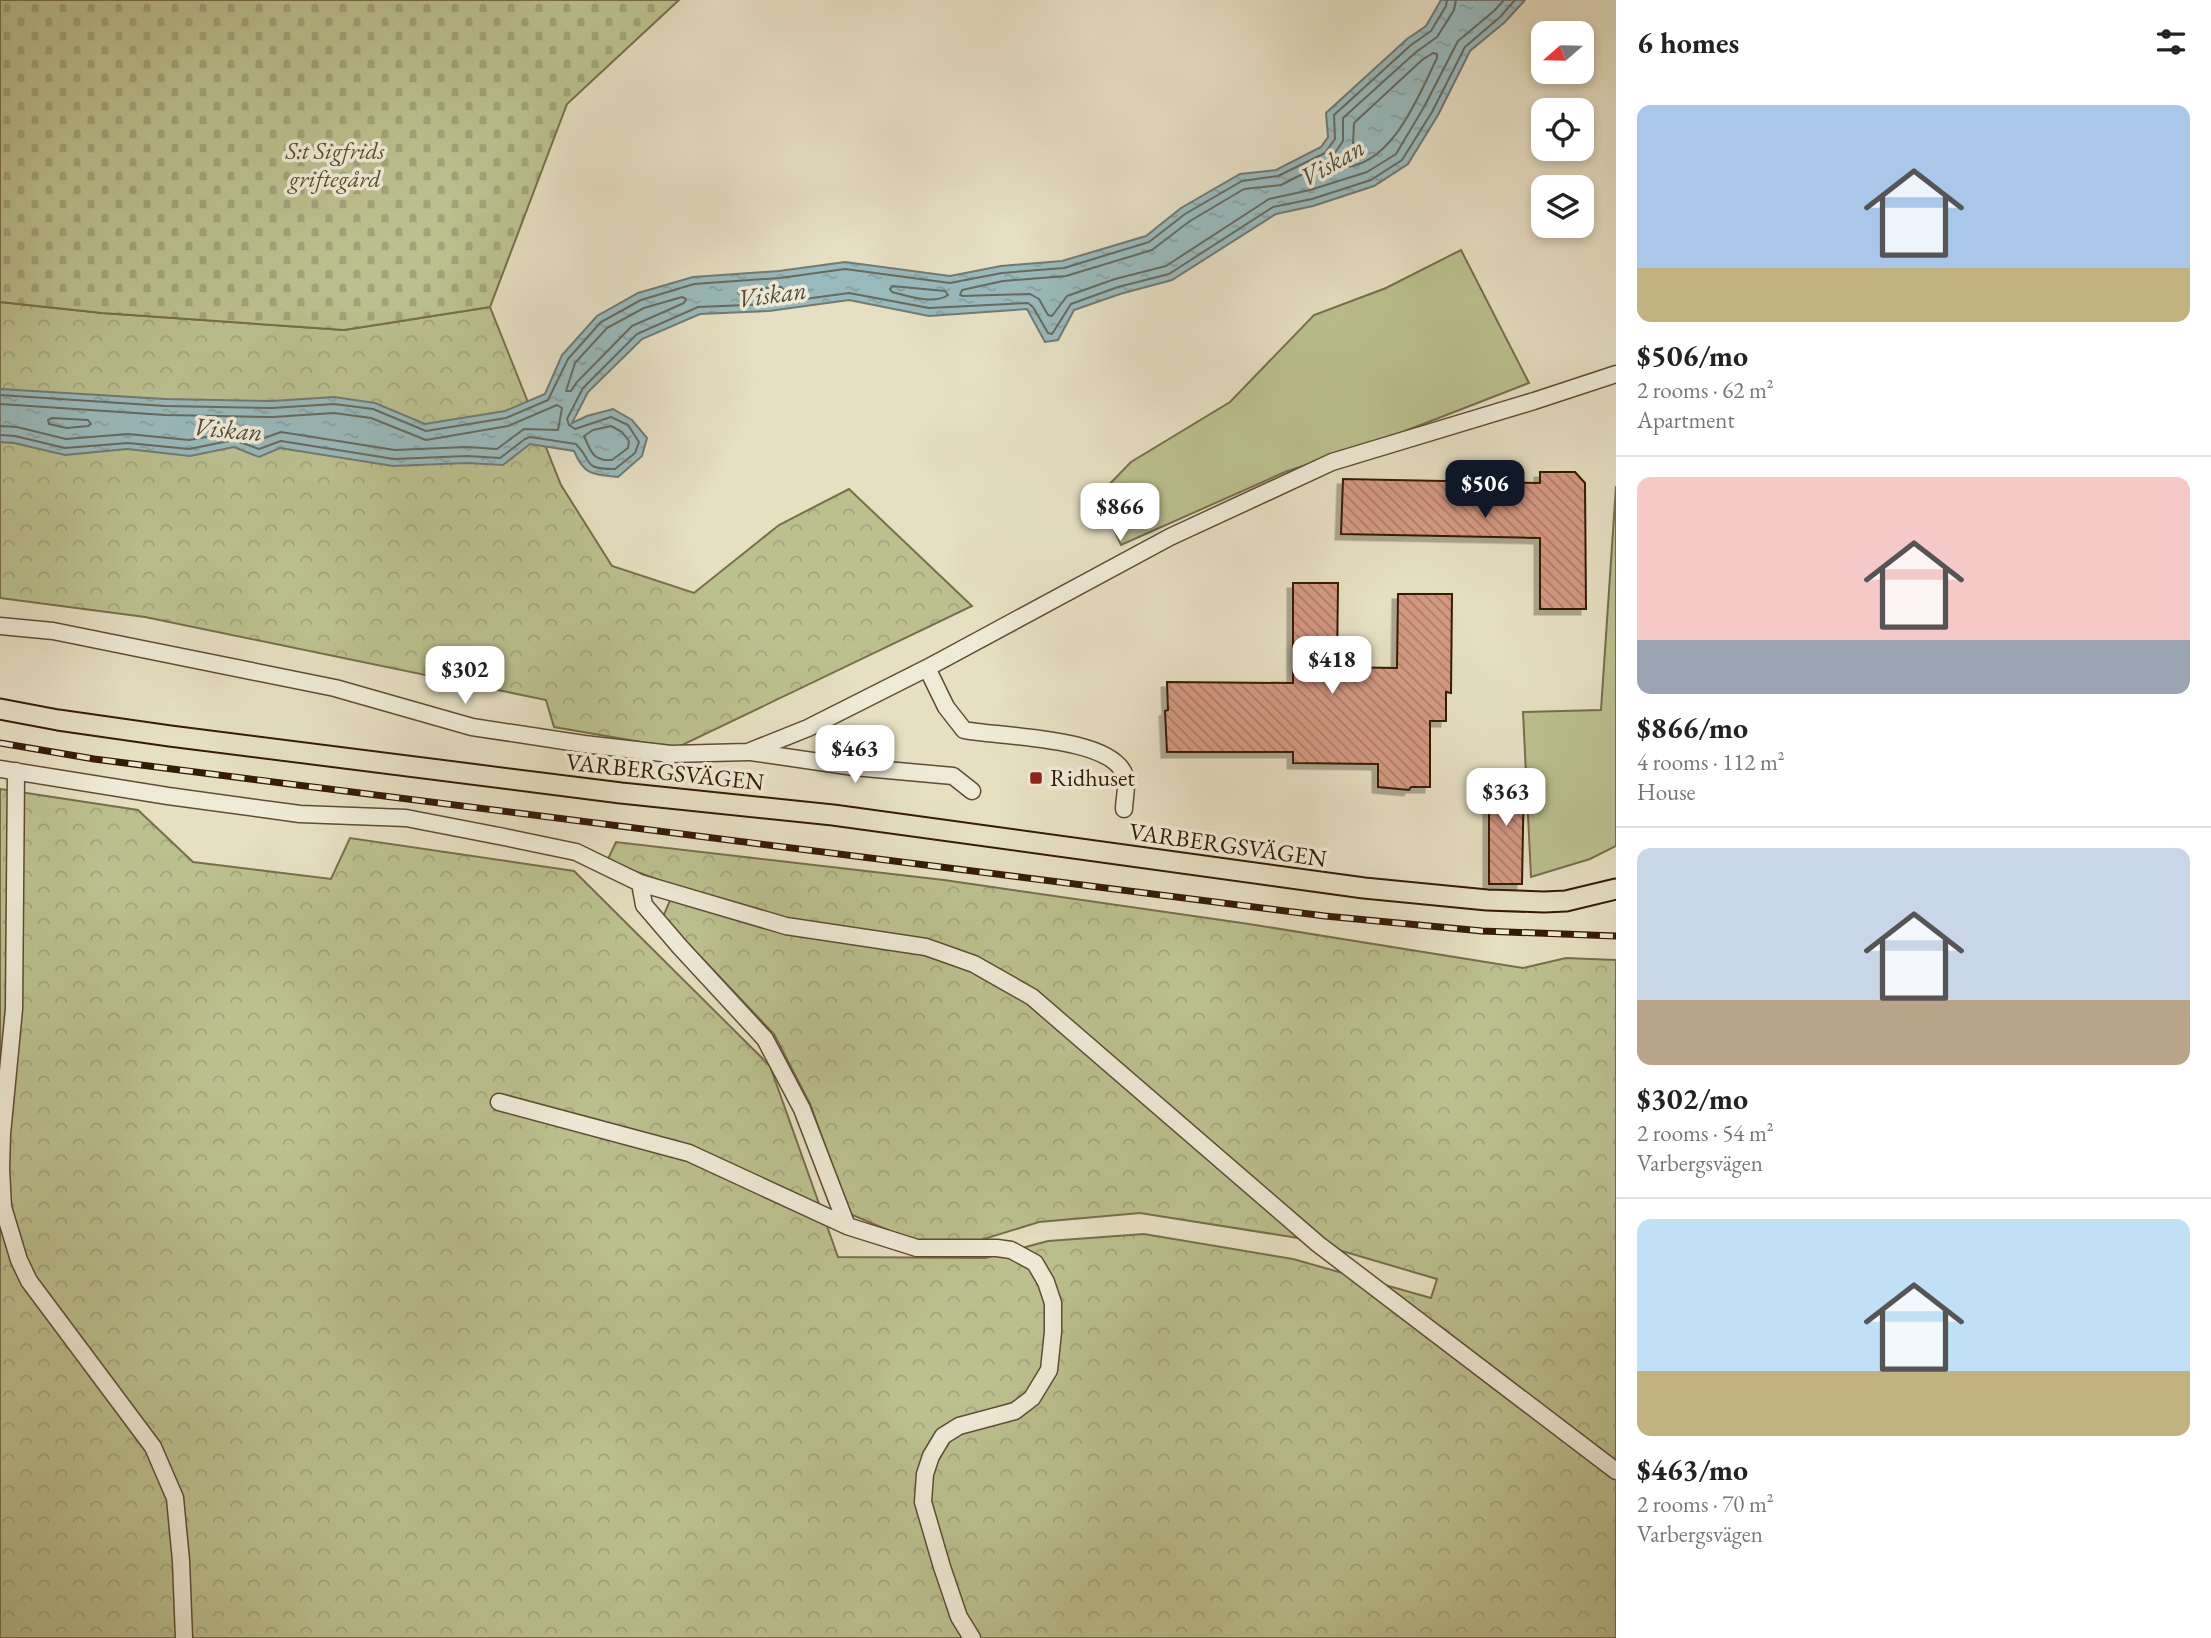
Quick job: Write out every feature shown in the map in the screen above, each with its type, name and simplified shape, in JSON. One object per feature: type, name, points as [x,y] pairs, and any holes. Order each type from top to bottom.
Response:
[{"type":"main road","name":"VARBERGSVÄGEN","points":[[0,709],[170,736],[621,793],[833,816],[1364,888],[1534,902],[1566,901],[1616,889]]},
{"type":"main road","points":[[1593,896],[1616,900]]},
{"type":"street","points":[[748,752],[808,727],[928,668],[1170,537],[1332,462],[1616,374]]},
{"type":"street","points":[[0,626],[53,631],[335,688],[472,727],[671,754],[748,752],[854,767],[953,776],[972,792]]},
{"type":"street","points":[[928,668],[946,707],[964,730],[1036,737],[1079,747],[1114,760],[1125,776],[1124,809]]},
{"type":"street","points":[[184,1638],[175,1498],[153,1447],[29,1281],[19,1260],[3,1207],[2,1134],[13,1009],[8,770],[300,814],[406,818],[576,852],[640,883],[786,926],[926,947],[974,964],[1032,997],[1318,1244],[1616,1471]]},
{"type":"street","points":[[640,883],[644,905],[765,1039],[802,1109],[847,1226]]},
{"type":"street","points":[[499,1102],[689,1153],[847,1226],[916,1248],[997,1248],[1023,1255],[1035,1264],[1046,1282],[1053,1303],[1054,1332],[1049,1370],[1032,1398],[1015,1411],[959,1426],[943,1436],[931,1456],[925,1474],[923,1502],[959,1617],[972,1638]]},
{"type":"green space","name":"S:t Sigfrids griftegård","points":[[0,0],[679,0],[567,104],[490,307],[344,330],[102,313],[0,302]]},
{"type":"green space","points":[[1461,250],[1529,383],[1400,433],[1285,472],[1121,545],[1098,496],[1131,462],[1230,402],[1314,315],[1386,288]]},
{"type":"green space","points":[[0,302],[102,313],[344,330],[490,307],[561,485],[612,566],[694,593],[779,525],[849,489],[972,606],[676,748],[554,727],[546,700],[145,617],[0,598]]},
{"type":"green space","points":[[1616,486],[1616,846],[1590,859],[1531,877],[1523,712],[1601,710]]},
{"type":"green space","points":[[0,789],[138,810],[193,862],[331,879],[350,838],[574,871],[770,1066],[838,1257],[985,1258],[1048,1241],[1144,1234],[1293,1259],[1431,1298],[1437,1279],[1298,1238],[1140,1213],[1039,1222],[971,1243],[916,1242],[850,1214],[810,1104],[774,1034],[663,917],[676,886],[607,861],[616,842],[944,880],[1249,924],[1523,968],[1566,958],[1616,960],[1616,1638],[0,1638]]},
{"type":"water","name":"Viskan","points":[[1441,0],[1525,0],[1505,22],[1470,51],[1438,115],[1408,164],[1374,186],[1313,206],[1276,214],[1172,280],[1074,310],[1058,340],[1045,342],[1027,309],[929,316],[849,300],[769,311],[700,314],[642,339],[588,392],[572,423],[613,409],[632,420],[647,438],[642,456],[618,477],[590,472],[582,465],[574,451],[530,444],[503,465],[467,463],[393,466],[280,448],[259,457],[234,447],[190,456],[127,449],[65,455],[0,442],[0,389],[165,399],[272,401],[334,397],[375,403],[425,424],[505,411],[545,394],[562,355],[597,316],[638,293],[693,277],[779,271],[845,262],[950,276],[1001,266],[1062,261],[1146,236],[1181,208],[1240,174],[1276,170],[1321,147],[1328,137],[1326,113],[1407,39],[1426,26]]},
{"type":"building","points":[[1540,472],[1575,472],[1585,483],[1586,609],[1540,609],[1540,538],[1341,534],[1343,479],[1540,483]]},
{"type":"building","points":[[1293,583],[1338,583],[1337,667],[1397,668],[1398,594],[1452,594],[1451,693],[1446,692],[1446,721],[1430,721],[1430,787],[1411,787],[1409,790],[1378,787],[1378,764],[1293,763],[1293,752],[1167,752],[1167,682],[1293,683]]},
{"type":"building","points":[[1489,772],[1524,773],[1522,884],[1489,884]]},
{"type":"railway","points":[[0,743],[94,759],[1325,916],[1482,931],[1616,936]]},
{"type":"place","name":"Ridhuset","points":[[1036,778]]}]
